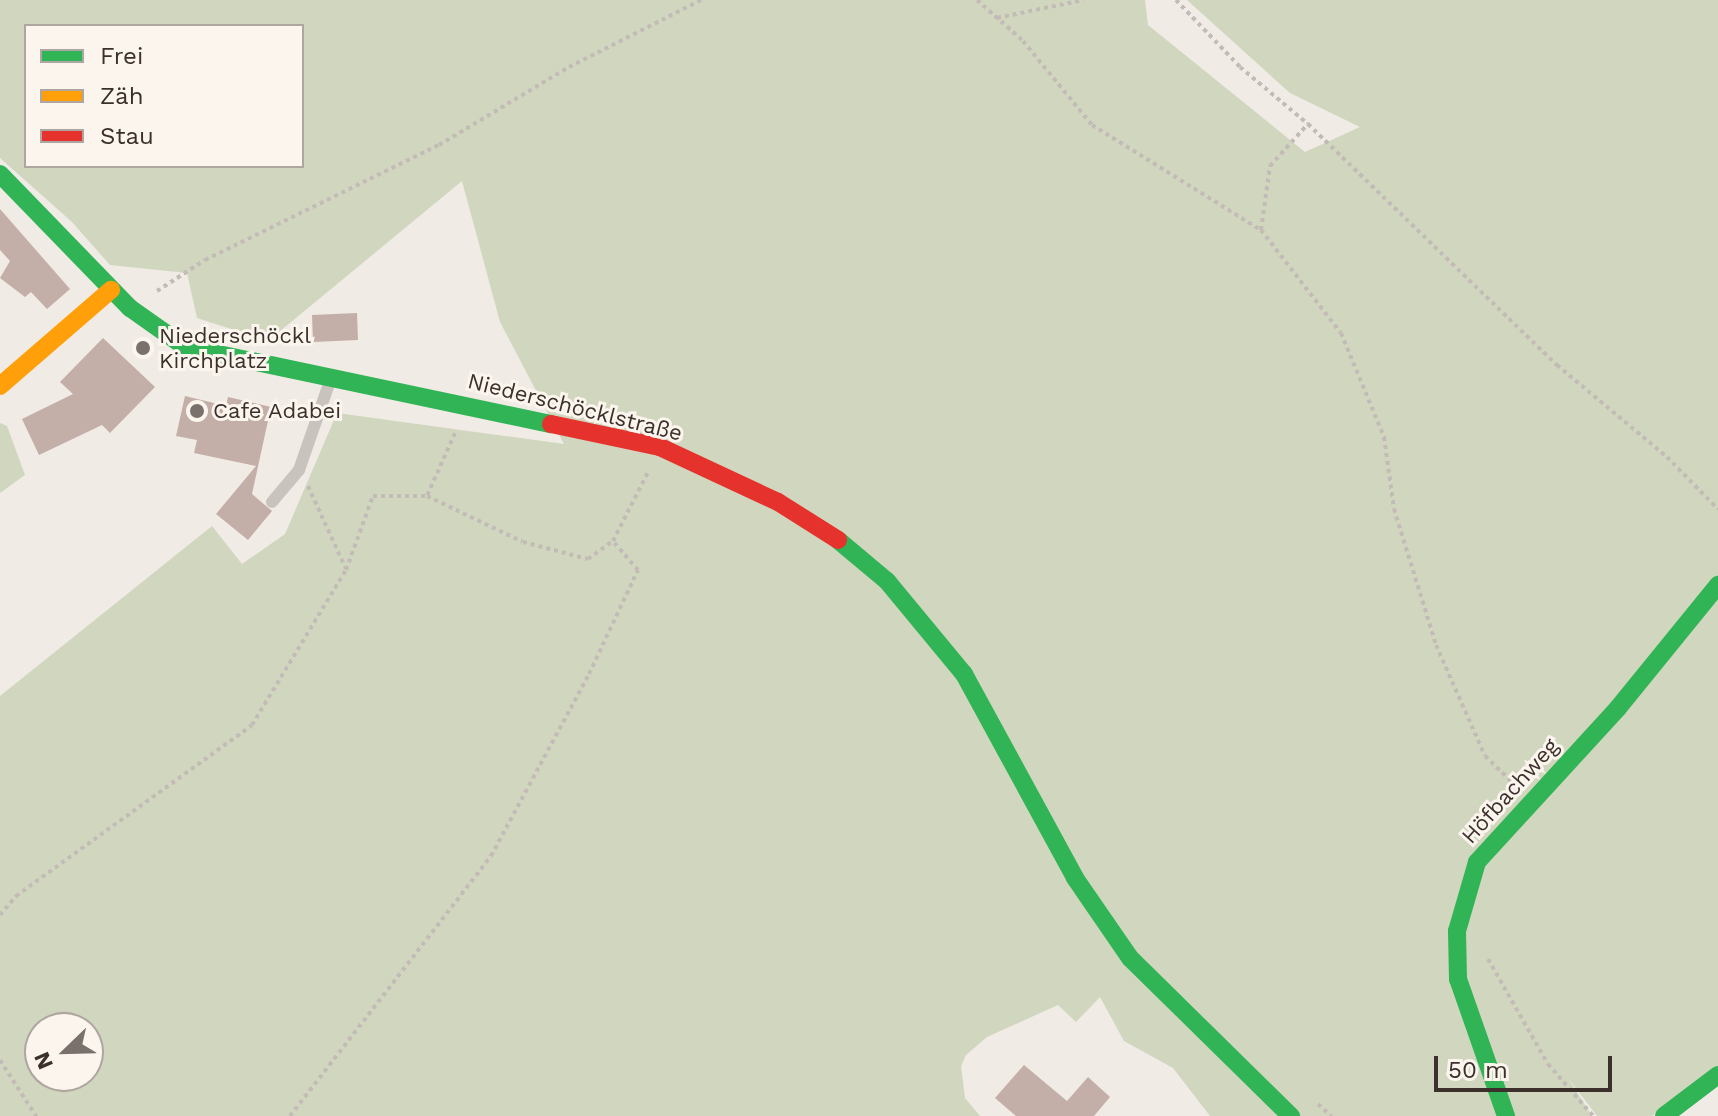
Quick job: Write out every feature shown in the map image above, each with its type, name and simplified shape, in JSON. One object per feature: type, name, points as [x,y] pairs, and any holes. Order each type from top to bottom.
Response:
[{"type":"main road","name":"Niederschöcklstraße","points":[[0,174],[111,290],[185,347],[660,447],[778,502],[838,540],[887,581],[964,674],[1075,878],[1130,958],[1291,1116]]},
{"type":"main road","points":[[0,386],[111,290]]},
{"type":"main road","name":"Höfbachweg","points":[[1506,1116],[1458,979],[1457,931],[1477,862],[1618,708],[1718,585]]},
{"type":"main road","points":[[1664,1116],[1718,1075]]},
{"type":"lane","points":[[272,502],[299,470],[331,379]]},
{"type":"path","points":[[145,298],[205,260],[439,145],[569,67],[701,0]]},
{"type":"path","points":[[977,0],[1023,41],[1092,125],[1261,230],[1341,333],[1384,437],[1394,509],[1436,645],[1485,756],[1532,800]]},
{"type":"path","points":[[997,18],[1083,0]]},
{"type":"path","points":[[1176,0],[1230,58],[1308,124],[1557,365],[1667,457],[1718,509]]},
{"type":"path","points":[[1261,230],[1270,166],[1308,124]]},
{"type":"path","points":[[427,496],[468,405]]},
{"type":"path","points":[[0,915],[16,896],[252,725],[346,570],[373,496],[427,496],[523,542],[588,559],[613,541],[660,447]]},
{"type":"path","points":[[299,470],[346,570]]},
{"type":"path","points":[[290,1116],[491,856],[589,674],[638,570],[613,541]]},
{"type":"path","points":[[1483,948],[1548,1064],[1593,1116]]},
{"type":"path","points":[[0,1060],[36,1116]]},
{"type":"path","points":[[1308,1095],[1331,1116]]},
{"type":"green space","points":[[0,0],[1145,0],[1148,25],[1305,152],[1360,127],[1290,93],[1187,0],[1718,0],[1718,1066],[1652,1116],[1597,1116],[1568,1078],[1592,1116],[1210,1116],[1173,1068],[1124,1041],[1100,997],[1076,1022],[1058,1005],[987,1037],[966,1055],[961,1066],[965,1098],[980,1116],[0,1116],[0,696],[212,526],[242,564],[285,534],[337,413],[564,444],[500,322],[462,181],[268,341],[197,318],[187,273],[110,265],[72,222],[0,158]]},
{"type":"green space","points":[[0,423],[7,426],[25,475],[0,493]]},
{"type":"building","points":[[0,209],[70,289],[47,309],[31,292],[25,297],[0,278],[10,261],[0,250]]},
{"type":"building","points":[[357,313],[358,340],[313,342],[312,315]]},
{"type":"building","points":[[103,338],[155,387],[110,433],[102,425],[39,455],[22,419],[73,394],[60,382]]},
{"type":"building","points":[[185,396],[226,406],[228,397],[271,407],[252,494],[272,511],[248,540],[216,514],[256,466],[194,453],[197,440],[176,436]]},
{"type":"building","points":[[1024,1065],[1067,1101],[1088,1077],[1110,1097],[1094,1116],[1016,1116],[995,1098]]},
{"type":"traffic: fast","points":[[0,174],[130,308],[185,347],[551,424]]},
{"type":"traffic: fast","points":[[838,540],[887,581],[964,674],[1075,878],[1130,958],[1291,1116]]},
{"type":"traffic: fast","points":[[1506,1116],[1458,979],[1457,931],[1477,862],[1618,708],[1718,585]]},
{"type":"traffic: fast","points":[[1664,1116],[1718,1075]]},
{"type":"traffic: slow","points":[[0,386],[111,290]]},
{"type":"traffic: jam","points":[[551,424],[660,447],[778,502],[838,540]]},
{"type":"place","name":"Niederschöckl Kirchplatz","points":[[143,348]]},
{"type":"place","name":"Cafe Adabei","points":[[197,411]]}]
